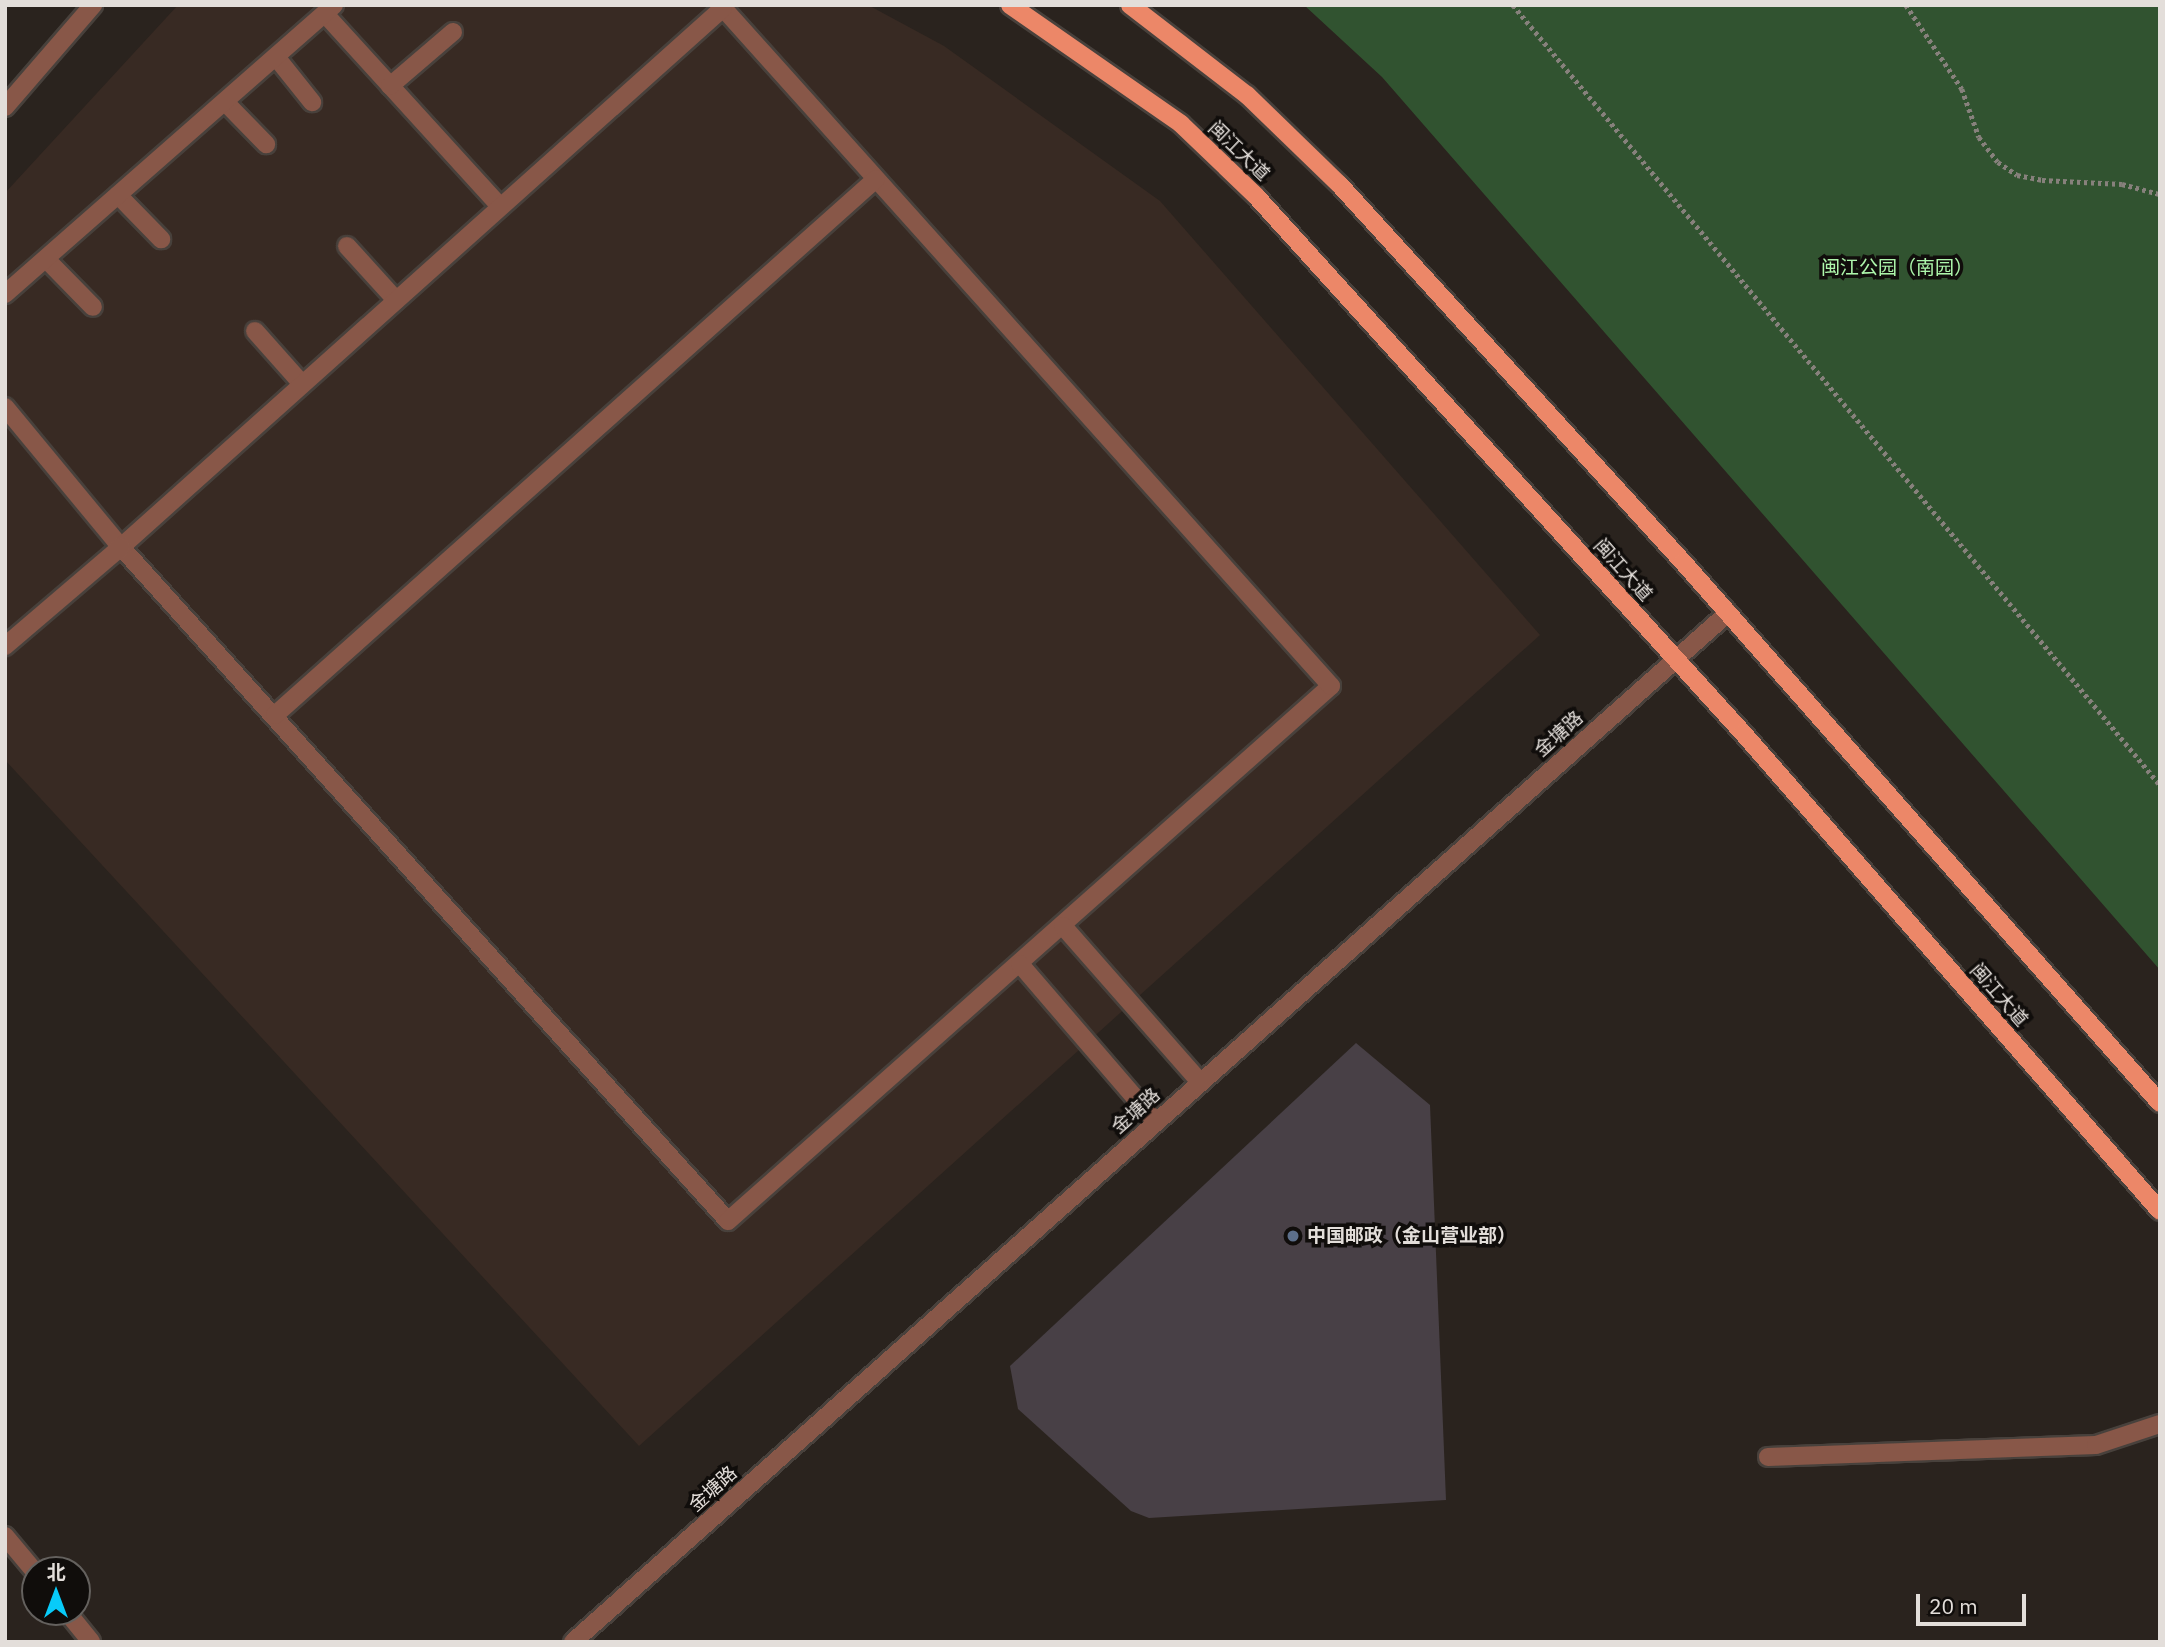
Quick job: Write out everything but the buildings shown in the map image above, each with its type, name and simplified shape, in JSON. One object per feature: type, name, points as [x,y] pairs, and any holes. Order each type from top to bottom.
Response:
[{"type":"main road","name":"闽江大道","points":[[1010,5],[1181,124],[1256,196],[1674,658],[2160,1211]]},
{"type":"main road","points":[[1130,5],[1247,95],[1339,184],[1728,614],[2160,1103]]},
{"type":"street","points":[[5,107],[93,5]]},
{"type":"street","points":[[5,407],[121,547],[728,1221],[1331,686],[723,8],[121,547],[5,646]]},
{"type":"street","points":[[5,294],[330,10],[390,86],[499,206]]},
{"type":"street","points":[[390,86],[453,32]]},
{"type":"street","points":[[276,57],[312,102]]},
{"type":"street","points":[[225,102],[266,144]]},
{"type":"street","points":[[275,715],[876,179]]},
{"type":"street","points":[[118,195],[161,239]]},
{"type":"street","points":[[347,246],[396,300]]},
{"type":"street","points":[[46,259],[93,307]]},
{"type":"street","points":[[255,331],[302,384]]},
{"type":"street","name":"金塘路","points":[[573,1642],[1674,658],[1728,614]]},
{"type":"street","points":[[1063,926],[1200,1082]]},
{"type":"street","points":[[1020,964],[1156,1122]]},
{"type":"street","points":[[1768,1457],[2096,1445],[2160,1424]]},
{"type":"street","points":[[5,1536],[22,1556]]},
{"type":"path","points":[[1513,5],[2160,785]]},
{"type":"path","points":[[1906,5],[1962,89],[1979,137],[1998,162],[2017,175],[2042,180],[2122,184],[2160,194]]},
{"type":"shaded area","points":[[178,5],[868,5],[944,46],[1160,201],[1540,635],[639,1446],[5,760],[5,193]]},
{"type":"green space","name":"闽江公园（南园）","points":[[1304,5],[2160,5],[2160,970],[1382,77]]},
{"type":"place","name":"中国邮政（金山营业部）","points":[[1293,1236]]}]
